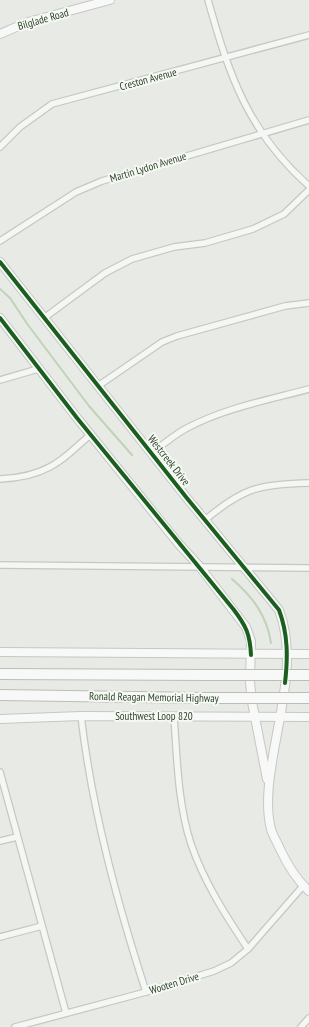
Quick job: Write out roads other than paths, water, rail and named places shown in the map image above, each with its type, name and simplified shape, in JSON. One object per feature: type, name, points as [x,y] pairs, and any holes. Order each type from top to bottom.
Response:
[{"type":"highway","name":"Ronald Reagan Memorial Highway","points":[[0,674],[309,675]]},
{"type":"highway","name":"Ronald Reagan Memorial Highway","points":[[0,695],[309,698]]},
{"type":"highway","points":[[0,702],[21,695]]},
{"type":"street","name":"Bilglade Road","points":[[0,34],[28,22],[110,0]]},
{"type":"street","points":[[208,0],[224,58],[236,88],[263,135],[280,157],[309,186]]},
{"type":"street","name":"Creston Avenue","points":[[0,147],[20,127],[52,104],[309,35]]},
{"type":"street","name":"Martin Lydon Avenue","points":[[0,241],[76,192],[102,181],[182,156],[263,135],[309,120]]},
{"type":"street","points":[[44,318],[105,274],[132,259],[174,246],[205,243],[253,229],[284,214],[309,190]]},
{"type":"street","name":"Westcreek Drive","points":[[0,262],[205,520],[279,610],[285,626],[288,654],[269,785]]},
{"type":"street","points":[[98,386],[162,342],[177,336],[285,306],[309,304]]},
{"type":"street","name":"Westcreek Drive","points":[[0,318],[38,369],[178,543],[200,567],[246,627],[251,641],[252,654],[250,682],[254,716],[269,785],[271,829],[285,859],[306,889]]},
{"type":"street","points":[[0,380],[38,369]]},
{"type":"street","points":[[152,453],[186,429],[204,420],[257,402],[309,389]]},
{"type":"street","points":[[0,479],[24,478],[45,471],[61,462],[91,434]]},
{"type":"street","points":[[205,520],[227,502],[256,487],[309,483]]},
{"type":"street","points":[[0,565],[309,568]]},
{"type":"street","points":[[0,652],[309,654]]},
{"type":"street","points":[[81,716],[84,747],[114,883],[146,992]]},
{"type":"street","name":"Southwest Loop 820","points":[[0,719],[81,716],[309,717]]},
{"type":"street","points":[[174,717],[178,773],[184,814],[191,843],[215,897],[248,949]]},
{"type":"street","points":[[0,772],[66,1014]]},
{"type":"street","points":[[0,841],[17,837]]},
{"type":"street","name":"Wooten Drive","points":[[15,1027],[146,992],[214,971],[231,963],[248,949],[306,889]]},
{"type":"street","points":[[0,937],[42,926]]},
{"type":"street","points":[[301,1027],[309,1018]]},
{"type":"waterway","points":[[0,289],[10,298],[28,325],[89,406],[132,455]]},
{"type":"waterway","points":[[232,579],[253,600],[258,608],[266,624],[271,643]]}]
